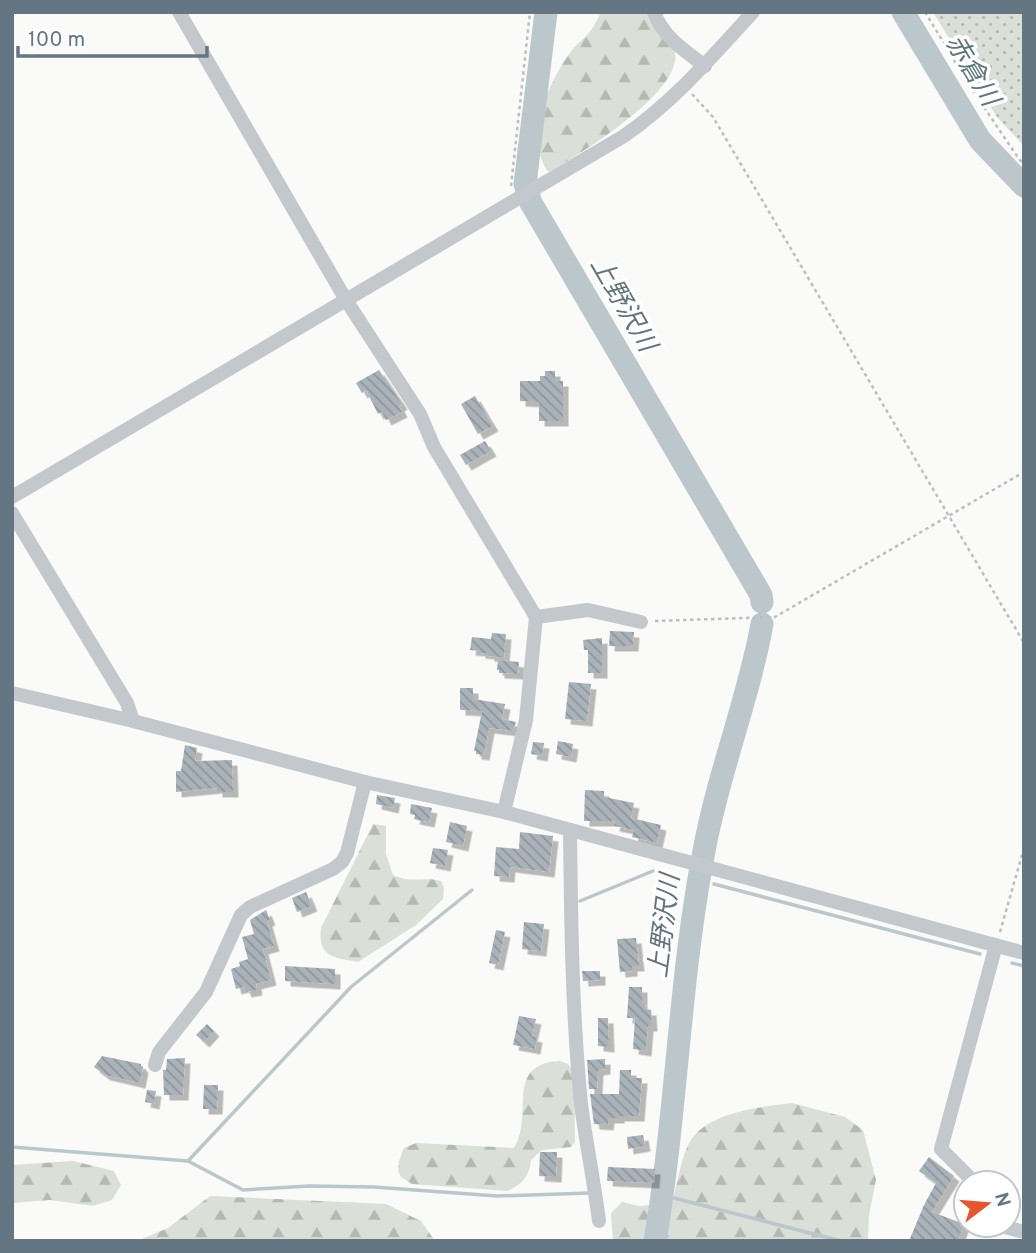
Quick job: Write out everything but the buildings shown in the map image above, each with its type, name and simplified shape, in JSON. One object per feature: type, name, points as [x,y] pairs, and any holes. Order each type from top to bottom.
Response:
[{"type":"street","points":[[180,12],[346,300],[420,414],[434,447],[536,617],[526,720],[504,812]]},
{"type":"street","points":[[654,12],[657,21],[678,46],[705,66]]},
{"type":"street","points":[[12,497],[624,136],[654,115],[685,87],[753,12]]},
{"type":"street","points":[[12,513],[127,703],[133,721]]},
{"type":"street","points":[[536,617],[588,610],[641,622]]},
{"type":"street","points":[[12,693],[133,721],[365,782],[504,812],[1024,953]]},
{"type":"street","points":[[155,1065],[159,1052],[206,992],[241,915],[250,907],[342,862],[347,853],[365,782]]},
{"type":"street","points":[[570,830],[572,982],[576,1043],[582,1106],[599,1220]]},
{"type":"street","points":[[961,1169],[941,1149],[996,945]]},
{"type":"path","points":[[514,202],[530,12]]},
{"type":"path","points":[[925,12],[973,91],[1024,164]]},
{"type":"path","points":[[685,87],[713,117],[1024,643]]},
{"type":"path","points":[[641,622],[775,617],[1024,472]]},
{"type":"path","points":[[996,945],[1024,848]]},
{"type":"green space","points":[[601,12],[647,12],[674,49],[674,65],[665,82],[629,118],[585,150],[547,171],[538,141],[542,109],[563,63],[591,30]]},
{"type":"green space","points":[[933,12],[1024,12],[1024,146],[997,117]]},
{"type":"green space","points":[[373,824],[386,826],[386,854],[393,875],[406,879],[441,881],[444,888],[443,899],[416,925],[358,962],[329,954],[322,945],[321,928]]},
{"type":"green space","points":[[560,1061],[568,1064],[574,1074],[575,1142],[571,1147],[542,1150],[531,1160],[524,1179],[508,1191],[412,1184],[401,1177],[398,1171],[399,1161],[404,1148],[416,1143],[514,1148],[520,1135],[526,1081],[532,1071],[543,1064]]},
{"type":"green space","points":[[792,1103],[845,1117],[863,1130],[876,1180],[869,1215],[868,1241],[613,1241],[611,1213],[622,1202],[639,1206],[672,1204],[688,1145],[706,1125],[734,1113]]},
{"type":"green space","points":[[73,1161],[114,1171],[121,1185],[112,1200],[93,1206],[50,1200],[12,1203],[12,1165]]},
{"type":"green space","points":[[210,1196],[386,1204],[421,1221],[435,1241],[137,1241],[168,1228]]},
{"type":"waterway","name":"上野沢川","points":[[546,12],[525,184],[531,203],[761,595],[762,602]]},
{"type":"waterway","name":"赤倉川","points":[[903,12],[980,140],[1024,186]]},
{"type":"waterway","name":"上野沢川","points":[[655,1241],[689,948],[704,851],[762,624]]},
{"type":"waterway","points":[[580,901],[653,871]]},
{"type":"waterway","points":[[714,884],[980,954]]},
{"type":"waterway","points":[[188,1161],[351,987],[472,890]]},
{"type":"waterway","points":[[1012,963],[1024,966]]},
{"type":"waterway","points":[[12,1147],[188,1161],[243,1190],[309,1186],[374,1187],[497,1196],[590,1193]]},
{"type":"waterway","points":[[674,1198],[841,1241]]}]
